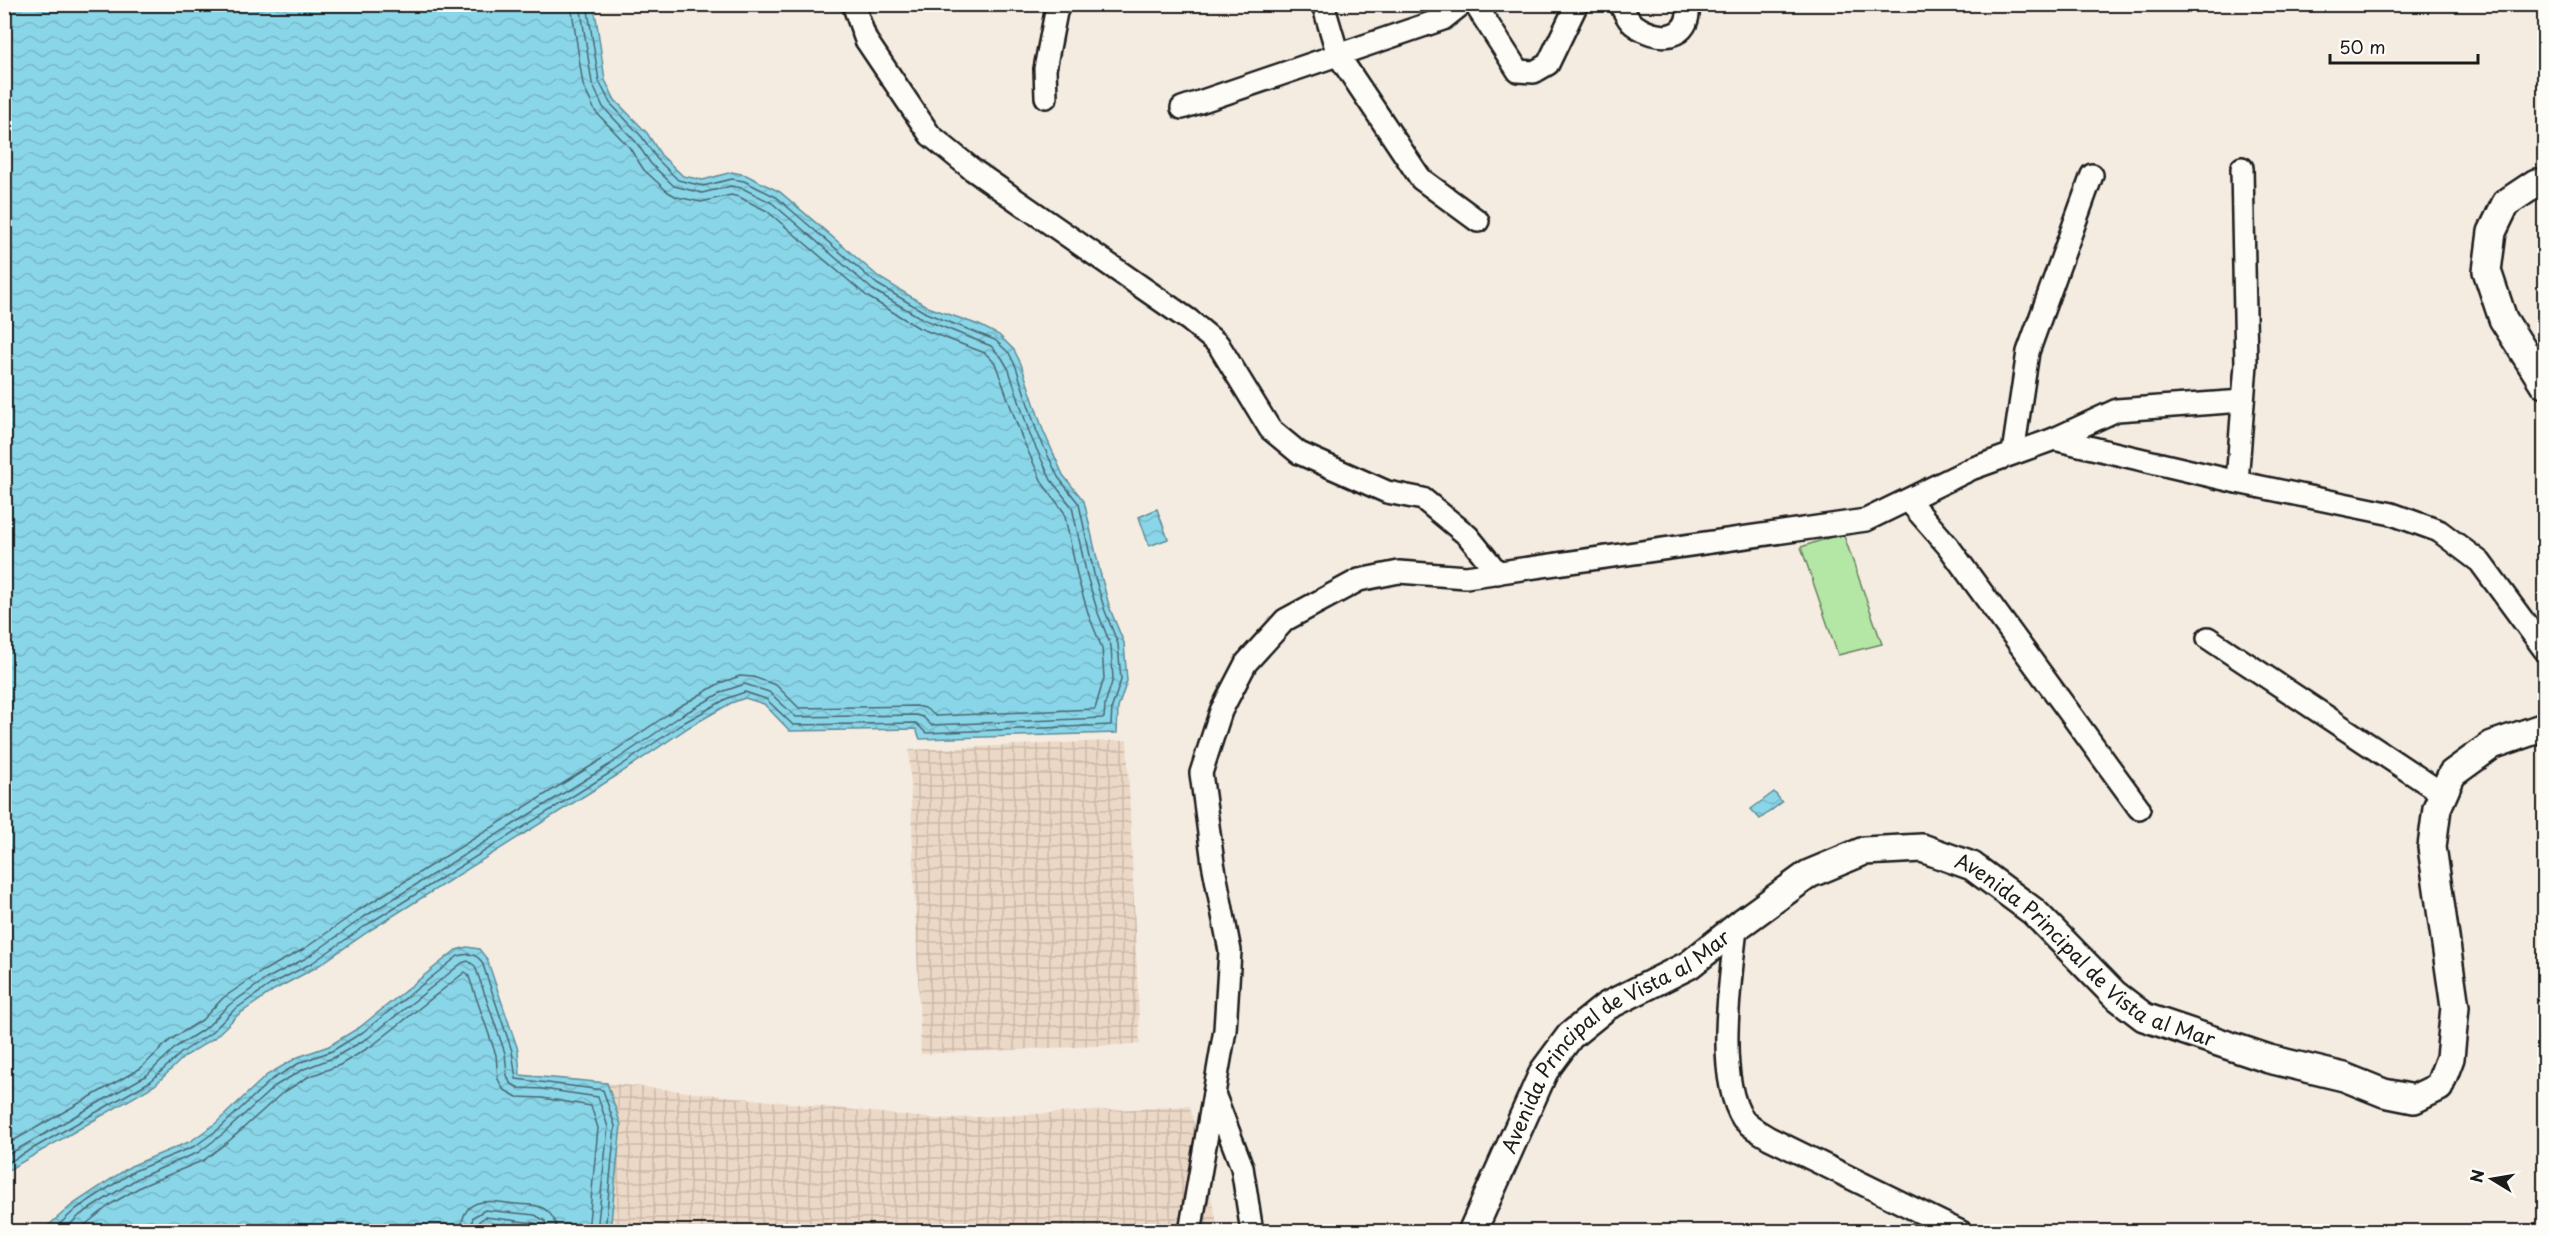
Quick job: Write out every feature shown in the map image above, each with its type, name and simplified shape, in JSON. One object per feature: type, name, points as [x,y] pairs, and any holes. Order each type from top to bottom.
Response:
[{"type":"street","points":[[853,4],[866,40],[930,135],[973,170],[1189,320],[1218,345],[1270,429],[1299,453],[1387,492],[1423,499],[1468,536],[1498,573]]},
{"type":"street","points":[[1046,97],[1045,69],[1056,12],[1060,4]]},
{"type":"street","points":[[1323,4],[1338,55],[1421,179],[1478,221]]},
{"type":"street","points":[[1182,108],[1443,19],[1462,4]]},
{"type":"street","points":[[1475,4],[1518,71],[1534,72],[1548,64],[1577,4]]},
{"type":"street","points":[[1620,4],[1631,23],[1651,36],[1668,36],[1681,31],[1687,24],[1689,4]]},
{"type":"street","points":[[2237,482],[2246,364],[2242,168]]},
{"type":"street","points":[[2013,453],[2028,352],[2092,175]]},
{"type":"street","points":[[2544,183],[2536,183],[2506,203],[2492,231],[2487,270],[2504,319],[2544,384]]},
{"type":"street","points":[[1190,1232],[1225,1030],[1230,951],[1213,863],[1201,772],[1221,711],[1245,663],[1285,620],[1359,580],[1399,572],[1466,577],[1866,520],[1971,469],[2054,439],[2116,410],[2243,401]]},
{"type":"street","points":[[2054,439],[2237,482],[2392,514],[2439,531],[2480,562],[2544,649]]},
{"type":"street","points":[[1908,500],[1948,546],[2139,808]]},
{"type":"street","points":[[2208,638],[2443,794]]},
{"type":"street","name":"Avenida Principal de Vista al Mar","points":[[1472,1232],[1544,1071],[1570,1036],[1607,1006],[1689,965],[1809,874],[1864,851],[1922,848],[1972,866],[2034,912],[2114,994],[2144,1017],[2269,1059],[2344,1077],[2384,1093],[2414,1099],[2439,1087],[2450,1058],[2455,1007],[2432,847],[2437,808],[2452,774],[2492,745],[2544,728]]},
{"type":"street","points":[[1736,928],[1726,1032],[1734,1100],[1744,1121],[1769,1138],[1961,1232]]},
{"type":"street","points":[[1214,1094],[1242,1167],[1252,1232]]},
{"type":"shaded area","points":[[1127,740],[1140,1044],[921,1054],[909,750]]},
{"type":"shaded area","points":[[607,1083],[937,1119],[1190,1106],[1219,1231],[610,1231],[621,1125]]},
{"type":"shaded area","points":[[484,1223],[560,1231],[483,1232]]},
{"type":"green space","points":[[1843,533],[1882,644],[1838,655],[1801,547]]},
{"type":"water","points":[[5,4],[592,5],[596,17],[605,80],[615,100],[647,133],[661,155],[683,176],[703,180],[732,172],[746,175],[780,192],[880,278],[928,307],[979,325],[999,335],[1014,350],[1021,364],[1043,430],[1063,475],[1084,501],[1110,609],[1124,643],[1127,681],[1118,708],[1117,733],[920,739],[916,729],[790,731],[764,704],[745,698],[731,703],[689,727],[616,776],[372,929],[315,968],[274,990],[238,1015],[214,1038],[184,1057],[155,1085],[5,1172]]},
{"type":"water","points":[[1157,509],[1168,539],[1149,546],[1139,517]]},
{"type":"water","points":[[1774,792],[1782,802],[1760,819],[1751,809]]},
{"type":"water","points":[[467,947],[479,949],[487,959],[518,1050],[520,1075],[607,1083],[621,1125],[610,1231],[560,1231],[485,1223],[483,1232],[42,1231],[72,1205],[131,1166],[191,1141],[216,1123],[267,1075],[298,1057],[329,1046],[360,1027],[456,950]]}]
